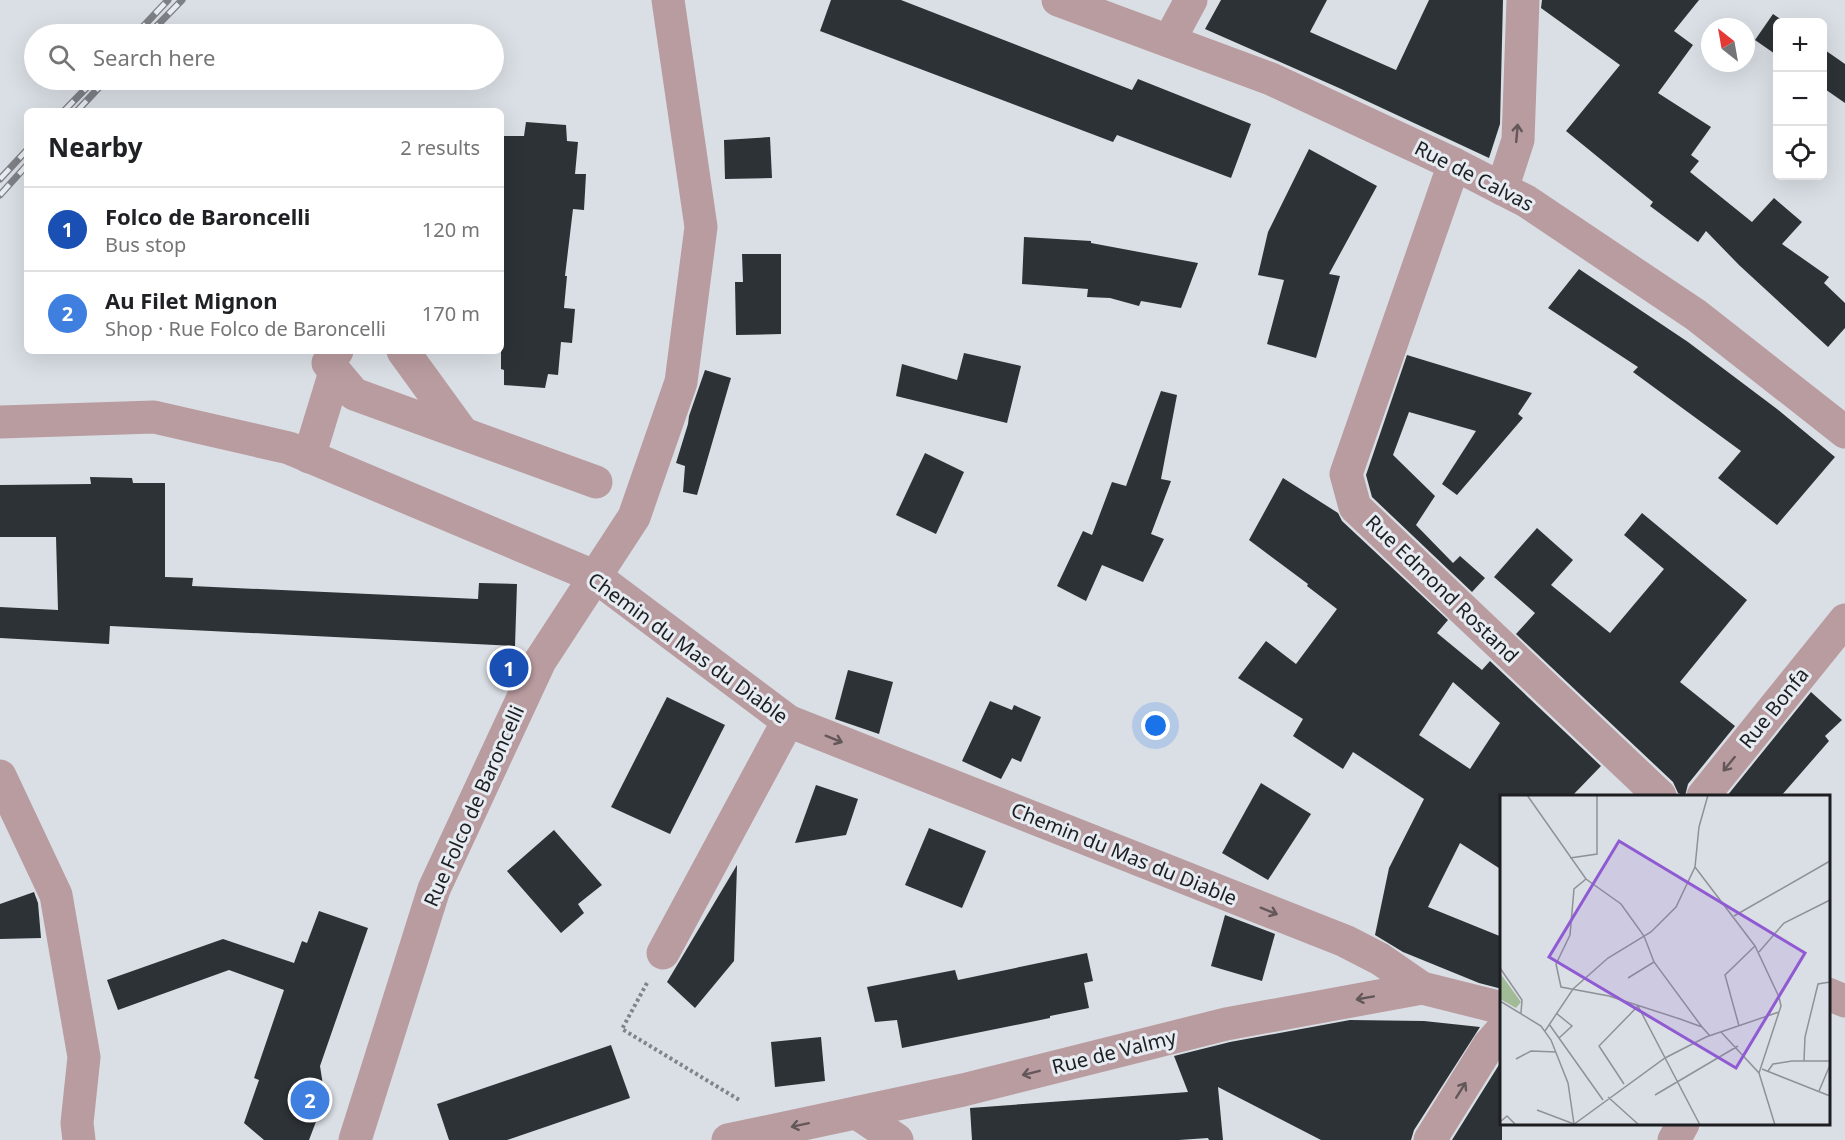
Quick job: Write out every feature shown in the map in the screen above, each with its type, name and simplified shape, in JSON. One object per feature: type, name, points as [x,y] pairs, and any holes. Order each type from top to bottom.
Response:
[{"type":"street","name":"Rue Folco de Baroncelli","points":[[355,1140],[434,889],[540,661],[634,518],[681,382],[700,227],[668,0]]},
{"type":"street","name":"Rue de Calvas","points":[[1058,0],[1272,79],[1454,164],[1526,201],[1696,315],[1845,432]]},
{"type":"street","points":[[1169,41],[1191,0]]},
{"type":"street","points":[[1502,189],[1518,140],[1523,0]]},
{"type":"street","name":"Rue Edmond Rostand","points":[[1454,164],[1346,474],[1355,507],[1659,795]]},
{"type":"street","points":[[405,354],[461,432]]},
{"type":"street","points":[[336,361],[354,394],[596,482]]},
{"type":"street","points":[[309,457],[336,361]]},
{"type":"street","name":"Chemin du Mas du Diable","points":[[0,422],[154,417],[289,448],[596,577],[788,721],[1345,941],[1380,959],[1422,988]]},
{"type":"street","name":"Rue Bonfa","points":[[1703,795],[1845,620]]},
{"type":"street","points":[[663,953],[788,721]]},
{"type":"street","points":[[0,776],[57,895],[84,1057],[77,1122],[79,1140]]},
{"type":"street","name":"Rue de Valmy","points":[[741,1137],[854,1126],[963,1090],[1226,1024],[1422,988],[1500,1008]]},
{"type":"street","points":[[1830,995],[1845,1001]]},
{"type":"street","points":[[1430,1140],[1489,1045],[1500,1032]]},
{"type":"street","points":[[1674,1140],[1682,1125]]},
{"type":"street","points":[[854,1126],[897,1140]]},
{"type":"path","points":[[663,953],[622,1029],[747,1104],[741,1137]]},
{"type":"building","points":[[831,0],[901,0],[1132,90],[1138,79],[1251,124],[1231,178],[1117,135],[1113,142],[820,31]]},
{"type":"building","points":[[1221,0],[1327,0],[1310,32],[1396,70],[1429,0],[1503,0],[1500,124],[1489,158],[1205,29]]},
{"type":"building","points":[[1542,0],[1699,0],[1674,31],[1693,45],[1658,93],[1711,127],[1691,155],[1699,161],[1690,172],[1752,222],[1774,198],[1802,222],[1782,244],[1829,277],[1824,283],[1845,303],[1845,328],[1828,347],[1739,265],[1706,231],[1698,242],[1650,206],[1653,202],[1566,131],[1620,65],[1541,8]]},
{"type":"building","points":[[1773,14],[1779,18],[1773,18],[1773,53],[1755,40]]},
{"type":"building","points":[[1827,51],[1845,64],[1845,103],[1827,90]]},
{"type":"building","points":[[526,122],[566,125],[567,141],[578,142],[575,174],[586,174],[584,210],[573,209],[565,276],[567,276],[564,308],[575,309],[572,343],[561,342],[558,375],[548,374],[545,388],[504,385],[504,370],[501,369],[501,354],[504,354],[504,136],[524,136]]},
{"type":"building","points":[[770,137],[772,178],[725,179],[724,140]]},
{"type":"building","points":[[1309,149],[1377,186],[1329,274],[1340,276],[1316,358],[1267,344],[1284,280],[1258,275],[1268,232]]},
{"type":"building","points":[[1024,237],[1091,241],[1091,243],[1198,263],[1181,308],[1141,301],[1139,306],[1110,298],[1087,297],[1088,289],[1022,284]]},
{"type":"building","points":[[742,254],[781,254],[781,334],[736,335],[735,282],[743,282]]},
{"type":"building","points":[[1579,269],[1688,342],[1777,409],[1835,457],[1777,525],[1718,478],[1741,451],[1633,372],[1638,367],[1548,308]]},
{"type":"building","points":[[964,353],[1021,366],[1007,423],[896,396],[902,364],[957,380]]},
{"type":"building","points":[[1407,355],[1532,393],[1518,414],[1523,418],[1457,495],[1442,484],[1476,431],[1409,412],[1393,455],[1435,496],[1416,525],[1453,563],[1460,556],[1485,578],[1472,592],[1372,497],[1366,475]]},
{"type":"building","points":[[705,370],[731,378],[697,495],[683,492],[685,466],[676,463]]},
{"type":"building","points":[[1161,391],[1177,395],[1161,479],[1171,481],[1151,534],[1164,539],[1143,582],[1102,565],[1086,601],[1057,586],[1083,531],[1092,535],[1112,482],[1126,486]]},
{"type":"building","points":[[925,453],[964,472],[936,534],[896,515]]},
{"type":"building","points":[[90,477],[132,478],[133,483],[165,483],[165,577],[193,578],[192,586],[478,599],[479,583],[517,584],[515,646],[110,626],[109,644],[0,638],[0,607],[58,610],[56,537],[0,537],[0,485],[91,484]]},
{"type":"building","points":[[1283,478],[1338,513],[1342,521],[1448,620],[1437,633],[1482,670],[1490,661],[1601,766],[1573,795],[1500,795],[1500,869],[1460,843],[1428,907],[1500,936],[1500,988],[1479,983],[1403,952],[1375,935],[1389,868],[1424,799],[1353,752],[1343,769],[1293,736],[1303,719],[1238,678],[1266,641],[1296,664],[1337,609],[1307,586],[1308,584],[1249,540]],"holes":[[[1453,682],[1500,723],[1470,769],[1419,735]]]},
{"type":"building","points":[[1642,513],[1747,600],[1680,682],[1735,726],[1688,784],[1685,795],[1678,793],[1673,782],[1516,634],[1535,613],[1494,577],[1537,528],[1573,560],[1551,585],[1610,633],[1664,569],[1624,535]]},
{"type":"building","points":[[848,670],[893,682],[879,734],[835,719]]},
{"type":"building","points":[[1811,692],[1842,720],[1825,736],[1829,741],[1782,795],[1728,795]]},
{"type":"building","points":[[667,697],[725,725],[670,834],[611,807]]},
{"type":"building","points":[[990,701],[1012,710],[1014,705],[1041,717],[1021,762],[1012,758],[1001,779],[962,761]]},
{"type":"building","points":[[1261,783],[1311,814],[1268,880],[1222,853]]},
{"type":"building","points":[[816,785],[858,799],[846,835],[795,843]]},
{"type":"building","points":[[929,828],[986,851],[962,908],[905,885]]},
{"type":"building","points":[[554,830],[602,885],[578,904],[584,913],[561,933],[507,871]]},
{"type":"building","points":[[737,865],[734,961],[695,1008],[667,982]]},
{"type":"building","points":[[34,892],[38,903],[41,938],[0,939],[0,904]]},
{"type":"building","points":[[319,911],[368,928],[320,1066],[325,1098],[309,1140],[264,1140],[244,1123],[259,1080],[254,1078],[284,990],[229,970],[118,1010],[107,980],[223,939],[294,963],[302,941],[307,943]]},
{"type":"building","points":[[1225,915],[1275,934],[1262,981],[1211,966]]},
{"type":"building","points":[[1087,953],[1093,981],[1084,983],[1089,1008],[902,1048],[897,1020],[875,1022],[867,987],[955,970],[958,980]]},
{"type":"building","points":[[1350,1020],[1424,1021],[1480,1027],[1414,1130],[1411,1140],[1321,1140],[1218,1087],[1223,1140],[1209,1140],[1208,1138],[972,1140],[970,1108],[1188,1092],[1174,1056],[1230,1042]]},
{"type":"building","points":[[821,1037],[825,1081],[775,1087],[771,1042]]},
{"type":"building","points":[[611,1045],[630,1098],[507,1140],[449,1140],[437,1104]]},
{"type":"building","points":[[1500,1063],[1502,1140],[1452,1140]]},
{"type":"railway","points":[[145,24],[168,0]]},
{"type":"railway","points":[[159,24],[182,0]]},
{"type":"railway","points":[[67,108],[84,90]]},
{"type":"railway","points":[[80,108],[97,90]]},
{"type":"railway","points":[[0,179],[24,153]]},
{"type":"railway","points":[[0,195],[24,168]]},
{"type":"place","name":"Folco de Baroncelli","points":[[509,668]]},
{"type":"place","name":"Au Filet Mignon","points":[[310,1100]]}]
